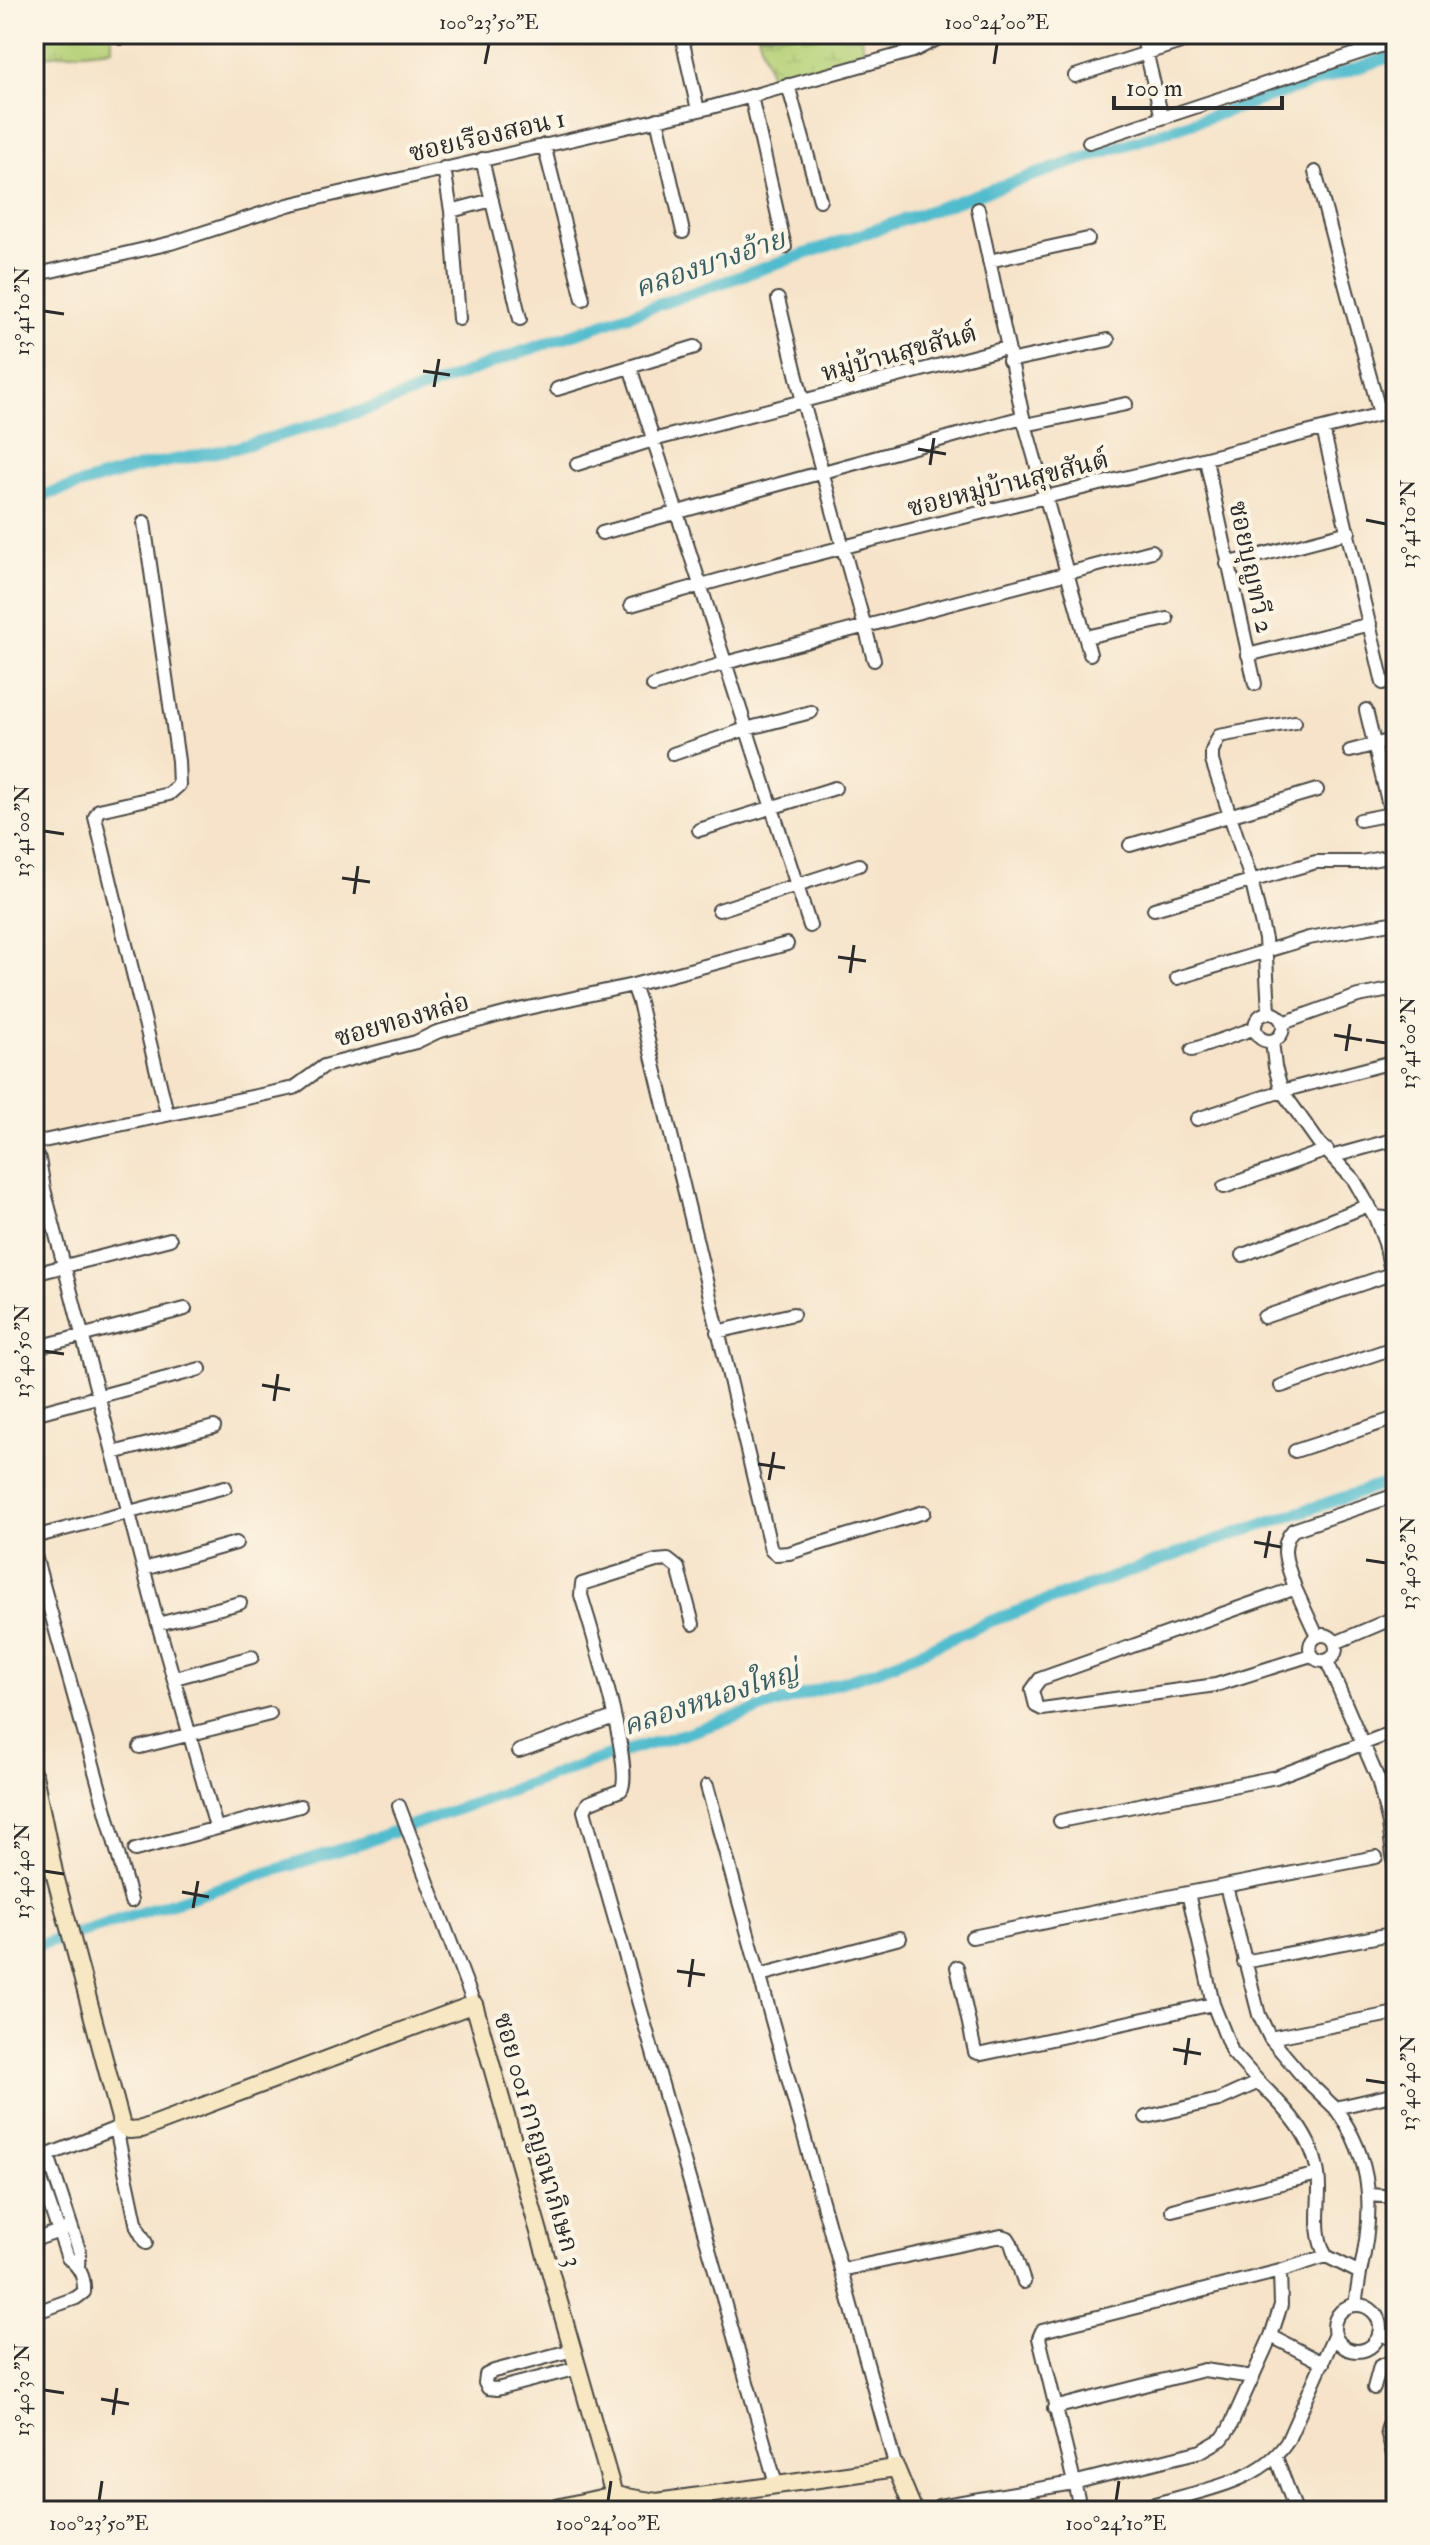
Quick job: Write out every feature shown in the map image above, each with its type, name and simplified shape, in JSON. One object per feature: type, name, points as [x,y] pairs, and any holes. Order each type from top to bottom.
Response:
[{"type":"street","points":[[681,34],[698,110]]},
{"type":"street","name":"ซอยเรืองสอน 1","points":[[34,275],[171,243],[288,205],[698,110],[913,51],[947,34]]},
{"type":"street","points":[[1142,34],[1162,118]]},
{"type":"street","points":[[1075,76],[1206,34]]},
{"type":"street","points":[[1089,142],[1386,44],[1383,34]]},
{"type":"street","points":[[788,85],[820,200]]},
{"type":"street","points":[[751,96],[785,247]]},
{"type":"street","points":[[657,119],[683,232]]},
{"type":"street","points":[[544,145],[583,299]]},
{"type":"street","points":[[482,159],[520,319]]},
{"type":"street","points":[[444,168],[451,211],[459,319]]},
{"type":"street","points":[[1315,172],[1380,414]]},
{"type":"street","points":[[451,211],[492,200]]},
{"type":"street","name":"หมู่บ้านสุขสันต์","points":[[978,209],[1024,421],[1090,654]]},
{"type":"street","points":[[989,261],[1088,239]]},
{"type":"street","name":"หมู่บ้านสุขสันต์","points":[[778,299],[874,660]]},
{"type":"street","name":"หมู่บ้านสุขสันต์","points":[[577,464],[653,440],[1008,354],[1108,340]]},
{"type":"street","points":[[557,389],[695,347]]},
{"type":"street","points":[[630,367],[810,926]]},
{"type":"street","points":[[602,533],[822,471],[1024,421],[1126,404]]},
{"type":"street","name":"ซอยหมู่บ้านสุขสันต์","points":[[631,605],[1044,496],[1206,460],[1396,410]]},
{"type":"street","points":[[1323,429],[1383,683]]},
{"type":"street","name":"ซอยบุญทวี 2","points":[[1206,460],[1255,684]]},
{"type":"street","points":[[144,522],[179,785],[169,794],[99,810],[95,817],[167,1113]]},
{"type":"street","points":[[1227,564],[1349,532]]},
{"type":"street","points":[[653,686],[725,663],[1152,551]]},
{"type":"street","points":[[1086,637],[1167,619]]},
{"type":"street","points":[[1248,655],[1370,624]]},
{"type":"street","points":[[1360,820],[1394,813],[1366,710]]},
{"type":"street","points":[[673,754],[746,729],[811,712]]},
{"type":"street","points":[[1269,1012],[1266,950],[1251,879],[1212,761],[1212,751],[1216,739],[1295,722]]},
{"type":"street","points":[[1350,751],[1396,739]]},
{"type":"street","points":[[699,830],[835,788]]},
{"type":"street","points":[[1130,845],[1317,790]]},
{"type":"street","points":[[1154,909],[1316,862],[1362,862],[1396,855]]},
{"type":"street","points":[[719,910],[859,865]]},
{"type":"street","points":[[1177,978],[1309,938],[1396,922]]},
{"type":"street","name":"ซอยทองหล่อ","points":[[34,1143],[294,1088],[324,1066],[416,1042],[437,1032],[787,944]]},
{"type":"street","points":[[633,985],[771,1550],[776,1554],[789,1553],[924,1512]]},
{"type":"street","points":[[1283,1023],[1358,996],[1396,989]]},
{"type":"street","points":[[1192,1050],[1255,1028],[1260,1015],[1269,1012],[1278,1015],[1283,1023],[1280,1036],[1272,1041],[1262,1039],[1255,1028]]},
{"type":"street","points":[[1272,1041],[1282,1091],[1354,1180],[1372,1211],[1385,1243],[1396,1294]]},
{"type":"street","points":[[1197,1119],[1282,1091],[1396,1061]]},
{"type":"street","points":[[1224,1187],[1330,1153],[1396,1139]]},
{"type":"street","points":[[39,1159],[39,1190],[64,1266],[158,1624],[216,1827]]},
{"type":"street","points":[[1243,1255],[1372,1211],[1396,1219]]},
{"type":"street","points":[[34,1274],[170,1239]]},
{"type":"street","points":[[1264,1317],[1391,1274]]},
{"type":"street","points":[[34,1348],[185,1309]]},
{"type":"street","points":[[717,1332],[793,1314]]},
{"type":"street","points":[[1281,1386],[1396,1347]]},
{"type":"street","points":[[34,1414],[200,1369]]},
{"type":"street","points":[[1295,1451],[1396,1418]]},
{"type":"street","points":[[113,1453],[214,1427]]},
{"type":"street","points":[[34,1537],[225,1487]]},
{"type":"street","points":[[1317,1636],[1295,1588],[1284,1554],[1287,1537],[1293,1530],[1393,1496]]},
{"type":"street","points":[[144,1569],[236,1543]]},
{"type":"street","points":[[34,1552],[131,1901]]},
{"type":"street","points":[[693,1624],[678,1568],[668,1560],[583,1582],[581,1595],[619,1739],[624,1787],[588,1803],[585,1816],[776,2484]]},
{"type":"street","points":[[1295,1588],[1040,1679],[1032,1690],[1036,1706],[1042,1709],[1216,1685],[1311,1655]]},
{"type":"street","points":[[158,1624],[240,1603]]},
{"type":"street","points":[[1335,1643],[1396,1617]]},
{"type":"street","points":[[1317,1636],[1329,1636],[1335,1643],[1336,1652],[1327,1661],[1317,1661],[1311,1655],[1310,1646],[1317,1636]]},
{"type":"street","points":[[175,1678],[252,1657]]},
{"type":"street","points":[[1327,1661],[1364,1743],[1393,1823],[1396,1878]]},
{"type":"street","points":[[140,1747],[270,1714]]},
{"type":"street","points":[[519,1751],[614,1717]]},
{"type":"street","points":[[1060,1821],[1276,1777],[1396,1731]]},
{"type":"street","points":[[34,1775],[67,1923],[119,2127],[137,2227],[146,2243]]},
{"type":"street","points":[[707,1786],[896,2468],[914,2511]]},
{"type":"street","points":[[135,1850],[300,1806]]},
{"type":"street","points":[[401,1811],[474,2004]]},
{"type":"street","points":[[972,1937],[1376,1857]]},
{"type":"street","points":[[1226,1886],[1259,2015],[1270,2038],[1350,2128],[1370,2195],[1369,2235],[1355,2305]]},
{"type":"street","points":[[1188,1893],[1213,2004],[1232,2052],[1300,2125],[1318,2174],[1318,2235],[1326,2256],[1360,2273]]},
{"type":"street","points":[[1244,1962],[1396,1933]]},
{"type":"street","points":[[760,1975],[900,1938]]},
{"type":"street","points":[[957,1967],[972,2046],[975,2052],[982,2054],[1213,2004]]},
{"type":"street","name":"ซอย 001 กาญจนาภิเษก 3","points":[[119,2127],[142,2129],[474,2004],[614,2495]]},
{"type":"street","points":[[1270,2038],[1396,2013]]},
{"type":"street","points":[[1146,2117],[1219,2100],[1259,2082]]},
{"type":"street","points":[[1335,2108],[1396,2094]]},
{"type":"street","points":[[34,2313],[76,2298],[84,2292],[84,2282],[78,2265],[80,2253],[34,2160],[119,2127]]},
{"type":"street","points":[[48,2155],[66,2229]]},
{"type":"street","points":[[1172,2210],[1318,2174]]},
{"type":"street","points":[[1370,2195],[1396,2197]]},
{"type":"street","points":[[34,2240],[66,2229]]},
{"type":"street","points":[[841,2270],[1001,2236],[1011,2243],[1024,2282]]},
{"type":"street","points":[[1081,2511],[1054,2408],[1039,2338],[1042,2331],[1280,2271],[1326,2256]]},
{"type":"street","points":[[939,2506],[1073,2483],[1201,2451],[1214,2445],[1229,2429],[1271,2336],[1281,2305],[1280,2271]]},
{"type":"street","points":[[1132,2511],[1249,2475],[1276,2457],[1287,2442],[1323,2363],[1335,2334],[1335,2320],[1339,2314],[1355,2305],[1366,2307],[1373,2311],[1380,2325],[1371,2346],[1356,2351],[1343,2346],[1335,2334]]},
{"type":"street","points":[[1379,2333],[1396,2341]]},
{"type":"street","points":[[1271,2336],[1323,2363]]},
{"type":"street","points":[[573,2350],[494,2371],[486,2375],[485,2383],[488,2388],[497,2389],[578,2368]]},
{"type":"street","points":[[1374,2388],[1380,2366],[1388,2363],[1396,2366]]},
{"type":"street","points":[[1054,2408],[1204,2370],[1253,2377]]},
{"type":"street","points":[[1396,2403],[1387,2431],[1396,2466]]},
{"type":"street","points":[[1276,2457],[1296,2511]]},
{"type":"street","points":[[543,2511],[614,2495],[657,2502],[896,2468]]},
{"type":"green space","points":[[34,34],[112,34],[112,49],[34,57]]},
{"type":"green space","points":[[758,34],[860,34],[866,58],[773,84]]},
{"type":"waterway","name":"คลองบางอ้าย","points":[[34,498],[140,467],[236,448],[375,407],[513,355],[1010,183],[1396,55]]},
{"type":"waterway","name":"คลองหนองใหญ่","points":[[34,1947],[364,1842],[605,1757],[881,1669],[991,1621],[1396,1480]]}]
